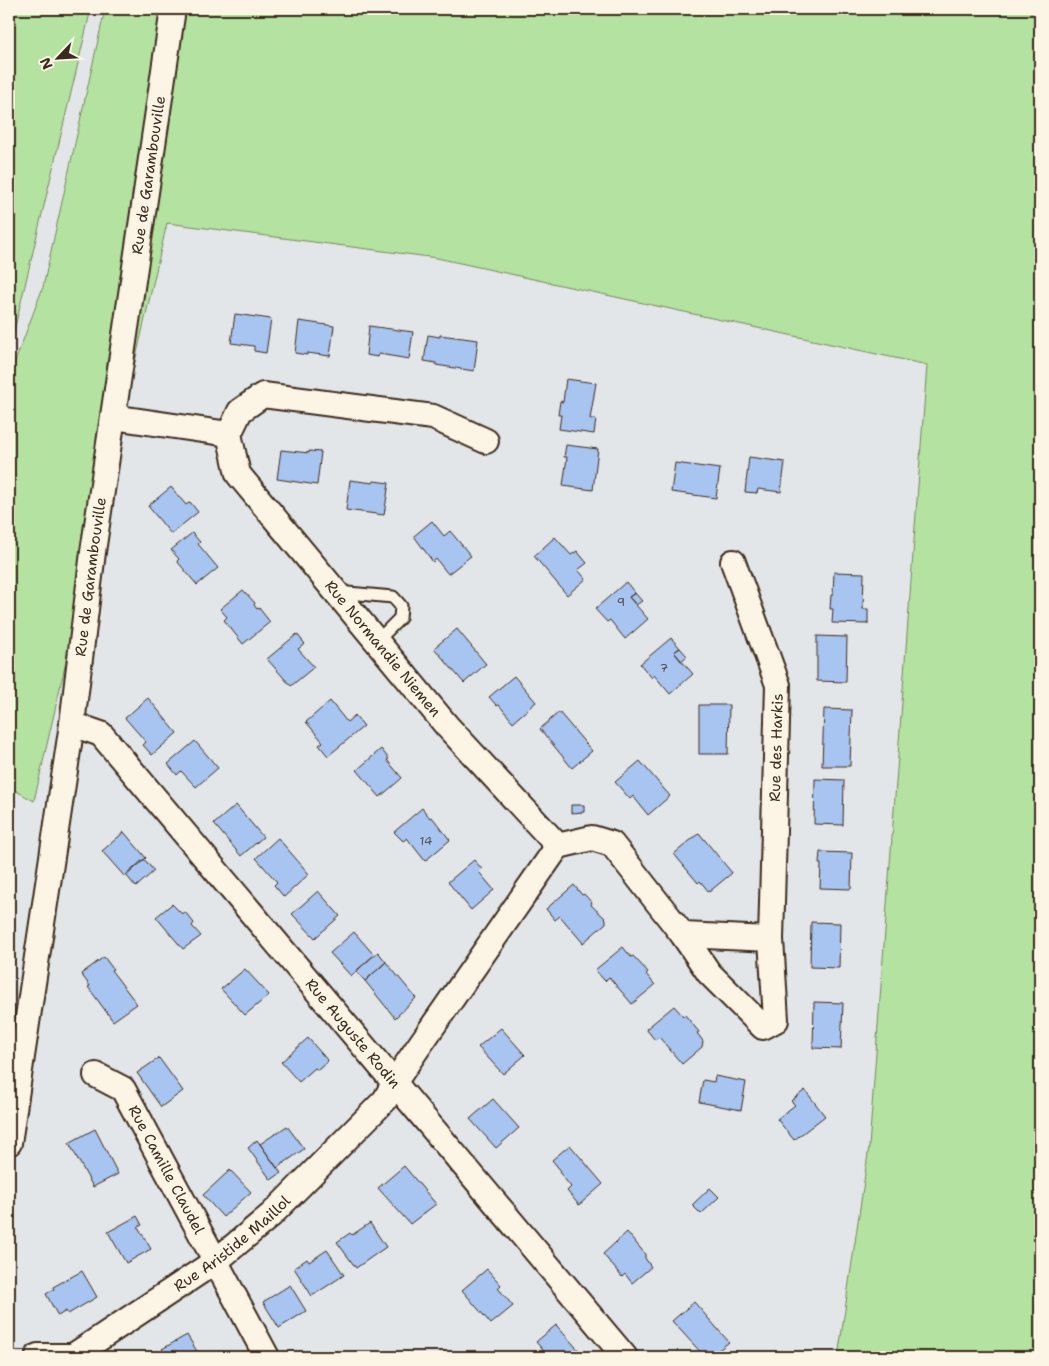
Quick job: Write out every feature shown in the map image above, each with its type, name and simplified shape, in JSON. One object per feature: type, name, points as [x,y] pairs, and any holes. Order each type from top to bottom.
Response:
[{"type":"street","name":"Rue de Garambouville","points":[[9,1143],[72,724],[93,552],[173,9]]},
{"type":"street","points":[[113,417],[229,434],[240,410],[263,395],[434,417],[486,441]]},
{"type":"street","name":"Rue Normandie Niemen","points":[[229,434],[238,474],[446,726],[558,846]]},
{"type":"street","name":"Rue des Harkis","points":[[558,846],[592,838],[612,844],[709,973],[763,1027],[776,1020],[772,939],[778,685],[733,562]]},
{"type":"street","name":"Rue Auguste Rodin","points":[[72,724],[101,734],[626,1357]]},
{"type":"street","points":[[394,1083],[558,846]]},
{"type":"street","points":[[683,936],[772,939]]},
{"type":"street","name":"Rue Camille Claudel","points":[[96,1075],[123,1089],[268,1357]]},
{"type":"street","name":"Rue Aristide Maillol","points":[[38,1356],[73,1356],[216,1261],[271,1215],[385,1100],[394,1083]]},
{"type":"lane","points":[[335,591],[393,597],[401,606],[400,618],[376,641]]},
{"type":"green space","points":[[9,9],[91,9],[9,352]]},
{"type":"green space","points":[[105,9],[1040,9],[1040,1357],[838,1357],[869,1147],[927,365],[437,258],[167,223],[34,801],[9,787],[9,378],[43,287]]},
{"type":"building","points":[[235,314],[271,319],[266,353],[254,351],[254,346],[231,343]]},
{"type":"building","points":[[299,321],[334,326],[330,356],[295,353]]},
{"type":"building","points":[[369,326],[413,332],[409,359],[379,354],[378,357],[366,355]]},
{"type":"building","points":[[428,335],[478,340],[474,371],[436,365],[436,363],[424,361]]},
{"type":"building","points":[[566,379],[596,383],[590,419],[596,419],[594,434],[559,429],[561,415],[558,415],[560,401],[563,402]]},
{"type":"building","points":[[566,445],[598,449],[593,490],[563,486],[567,457],[564,457]]},
{"type":"building","points":[[281,450],[309,453],[309,451],[321,452],[317,485],[277,479]]},
{"type":"building","points":[[749,457],[785,462],[781,492],[758,489],[757,493],[745,492]]},
{"type":"building","points":[[675,463],[720,469],[716,498],[671,492]]},
{"type":"building","points":[[350,480],[389,483],[384,515],[346,510]]},
{"type":"building","points":[[171,487],[186,505],[190,502],[198,512],[171,534],[148,506]]},
{"type":"building","points":[[432,521],[444,536],[450,531],[471,556],[448,574],[436,559],[433,562],[414,536]]},
{"type":"building","points":[[192,533],[200,542],[198,544],[218,568],[197,585],[177,561],[179,559],[171,550]]},
{"type":"building","points":[[555,537],[571,555],[577,551],[587,563],[578,570],[586,579],[567,595],[534,556]]},
{"type":"building","points":[[834,572],[864,573],[863,609],[868,609],[868,624],[832,623],[833,609],[830,609]]},
{"type":"building","points":[[626,582],[635,593],[629,597],[648,619],[625,639],[610,620],[607,622],[595,609]]},
{"type":"building","points":[[243,590],[255,603],[254,605],[257,609],[259,608],[270,622],[243,644],[224,620],[227,617],[220,609]]},
{"type":"building","points":[[635,593],[642,601],[636,605],[629,597]]},
{"type":"building","points":[[457,629],[486,664],[464,683],[434,648]]},
{"type":"building","points":[[297,634],[305,644],[298,649],[314,667],[291,686],[267,659]]},
{"type":"building","points":[[817,636],[847,637],[846,682],[817,681]]},
{"type":"building","points":[[671,638],[680,648],[674,652],[693,674],[670,694],[654,675],[652,678],[640,664]]},
{"type":"building","points":[[680,648],[687,656],[681,661],[674,652]]},
{"type":"building","points":[[514,676],[536,702],[513,722],[499,705],[497,706],[489,697]]},
{"type":"building","points":[[148,698],[177,733],[152,755],[143,745],[146,742],[125,718]]},
{"type":"building","points":[[330,701],[347,722],[355,715],[364,726],[328,756],[319,745],[323,742],[306,722]]},
{"type":"building","points":[[699,705],[729,705],[728,754],[699,754]]},
{"type":"building","points":[[824,709],[852,710],[850,766],[822,766]]},
{"type":"building","points":[[559,712],[592,751],[572,768],[540,729]]},
{"type":"building","points":[[195,741],[218,768],[196,787],[181,771],[177,775],[168,764]]},
{"type":"building","points":[[381,749],[389,759],[387,760],[402,778],[380,797],[357,770]]},
{"type":"building","points":[[640,761],[670,796],[648,815],[633,796],[630,799],[615,782]]},
{"type":"building","points":[[815,779],[844,780],[843,825],[814,824]]},
{"type":"building","points":[[236,805],[263,837],[241,856],[214,824]]},
{"type":"building","points":[[571,805],[584,805],[584,812],[571,813]]},
{"type":"building","points":[[422,808],[430,818],[432,817],[450,840],[425,861],[407,838],[403,841],[394,832]]},
{"type":"building","points":[[124,832],[146,858],[125,877],[102,851]]},
{"type":"building","points":[[699,833],[732,873],[709,892],[700,881],[698,883],[674,854]]},
{"type":"building","points":[[278,838],[309,874],[284,897],[274,885],[277,882],[256,858]]},
{"type":"building","points":[[820,852],[852,853],[851,889],[820,888]]},
{"type":"building","points":[[144,859],[154,871],[136,887],[126,875]]},
{"type":"building","points":[[474,860],[482,869],[479,872],[494,890],[471,910],[448,882]]},
{"type":"building","points":[[574,885],[606,919],[606,923],[583,943],[560,916],[555,920],[546,909]]},
{"type":"building","points":[[318,891],[340,916],[315,938],[292,914]]},
{"type":"building","points":[[172,904],[182,914],[185,912],[194,923],[192,926],[201,936],[183,949],[156,917]]},
{"type":"building","points":[[811,922],[840,923],[839,968],[810,967]]},
{"type":"building","points":[[354,932],[374,955],[351,976],[330,953]]},
{"type":"building","points":[[623,947],[648,972],[646,974],[655,985],[632,1004],[609,977],[605,981],[595,970]]},
{"type":"building","points":[[378,952],[386,962],[365,981],[356,971]]},
{"type":"building","points":[[104,957],[113,969],[111,970],[137,1004],[113,1021],[88,987],[90,986],[81,974]]},
{"type":"building","points":[[386,962],[416,998],[395,1018],[365,981]]},
{"type":"building","points":[[245,969],[269,995],[245,1015],[221,989]]},
{"type":"building","points":[[814,1002],[843,1003],[841,1049],[813,1048]]},
{"type":"building","points":[[674,1006],[683,1016],[685,1015],[699,1032],[697,1033],[703,1041],[702,1047],[682,1064],[659,1037],[655,1040],[646,1029]]},
{"type":"building","points":[[501,1028],[525,1055],[503,1074],[478,1047]]},
{"type":"building","points":[[308,1038],[328,1061],[318,1070],[315,1068],[299,1082],[281,1062]]},
{"type":"building","points":[[159,1058],[183,1091],[161,1107],[137,1073]]},
{"type":"building","points":[[715,1076],[746,1082],[741,1110],[699,1102],[703,1080],[714,1082]]},
{"type":"building","points":[[805,1090],[825,1116],[794,1140],[777,1119],[795,1105],[791,1101]]},
{"type":"building","points":[[493,1099],[519,1128],[496,1148],[470,1119]]},
{"type":"building","points":[[287,1126],[304,1149],[277,1168],[260,1144]]},
{"type":"building","points":[[95,1129],[118,1174],[93,1187],[69,1143]]},
{"type":"building","points":[[257,1140],[281,1173],[271,1180],[248,1148]]},
{"type":"building","points":[[570,1145],[603,1184],[579,1205],[567,1191],[571,1187],[552,1160]]},
{"type":"building","points":[[404,1166],[436,1204],[410,1224],[378,1188]]},
{"type":"building","points":[[230,1170],[251,1192],[223,1217],[203,1195]]},
{"type":"building","points":[[710,1188],[719,1197],[701,1214],[692,1205]]},
{"type":"building","points":[[137,1216],[142,1225],[138,1227],[151,1249],[126,1263],[108,1232]]},
{"type":"building","points":[[370,1223],[386,1247],[356,1268],[337,1242]]},
{"type":"building","points":[[627,1232],[645,1254],[645,1258],[651,1267],[632,1283],[625,1274],[622,1277],[603,1254]]},
{"type":"building","points":[[327,1250],[344,1275],[312,1296],[294,1268],[307,1259],[309,1262]]},
{"type":"building","points":[[487,1269],[501,1285],[498,1288],[513,1306],[491,1324],[462,1290]]},
{"type":"building","points":[[82,1271],[97,1297],[68,1314],[66,1311],[58,1316],[46,1294],[54,1289],[53,1287]]},
{"type":"building","points":[[290,1285],[306,1311],[279,1328],[263,1302]]},
{"type":"building","points":[[694,1302],[729,1342],[710,1357],[705,1357],[672,1321]]},
{"type":"building","points":[[556,1325],[582,1354],[578,1357],[549,1357],[536,1342]]},
{"type":"building","points":[[187,1335],[198,1353],[201,1352],[204,1357],[166,1357],[162,1349]]}]
